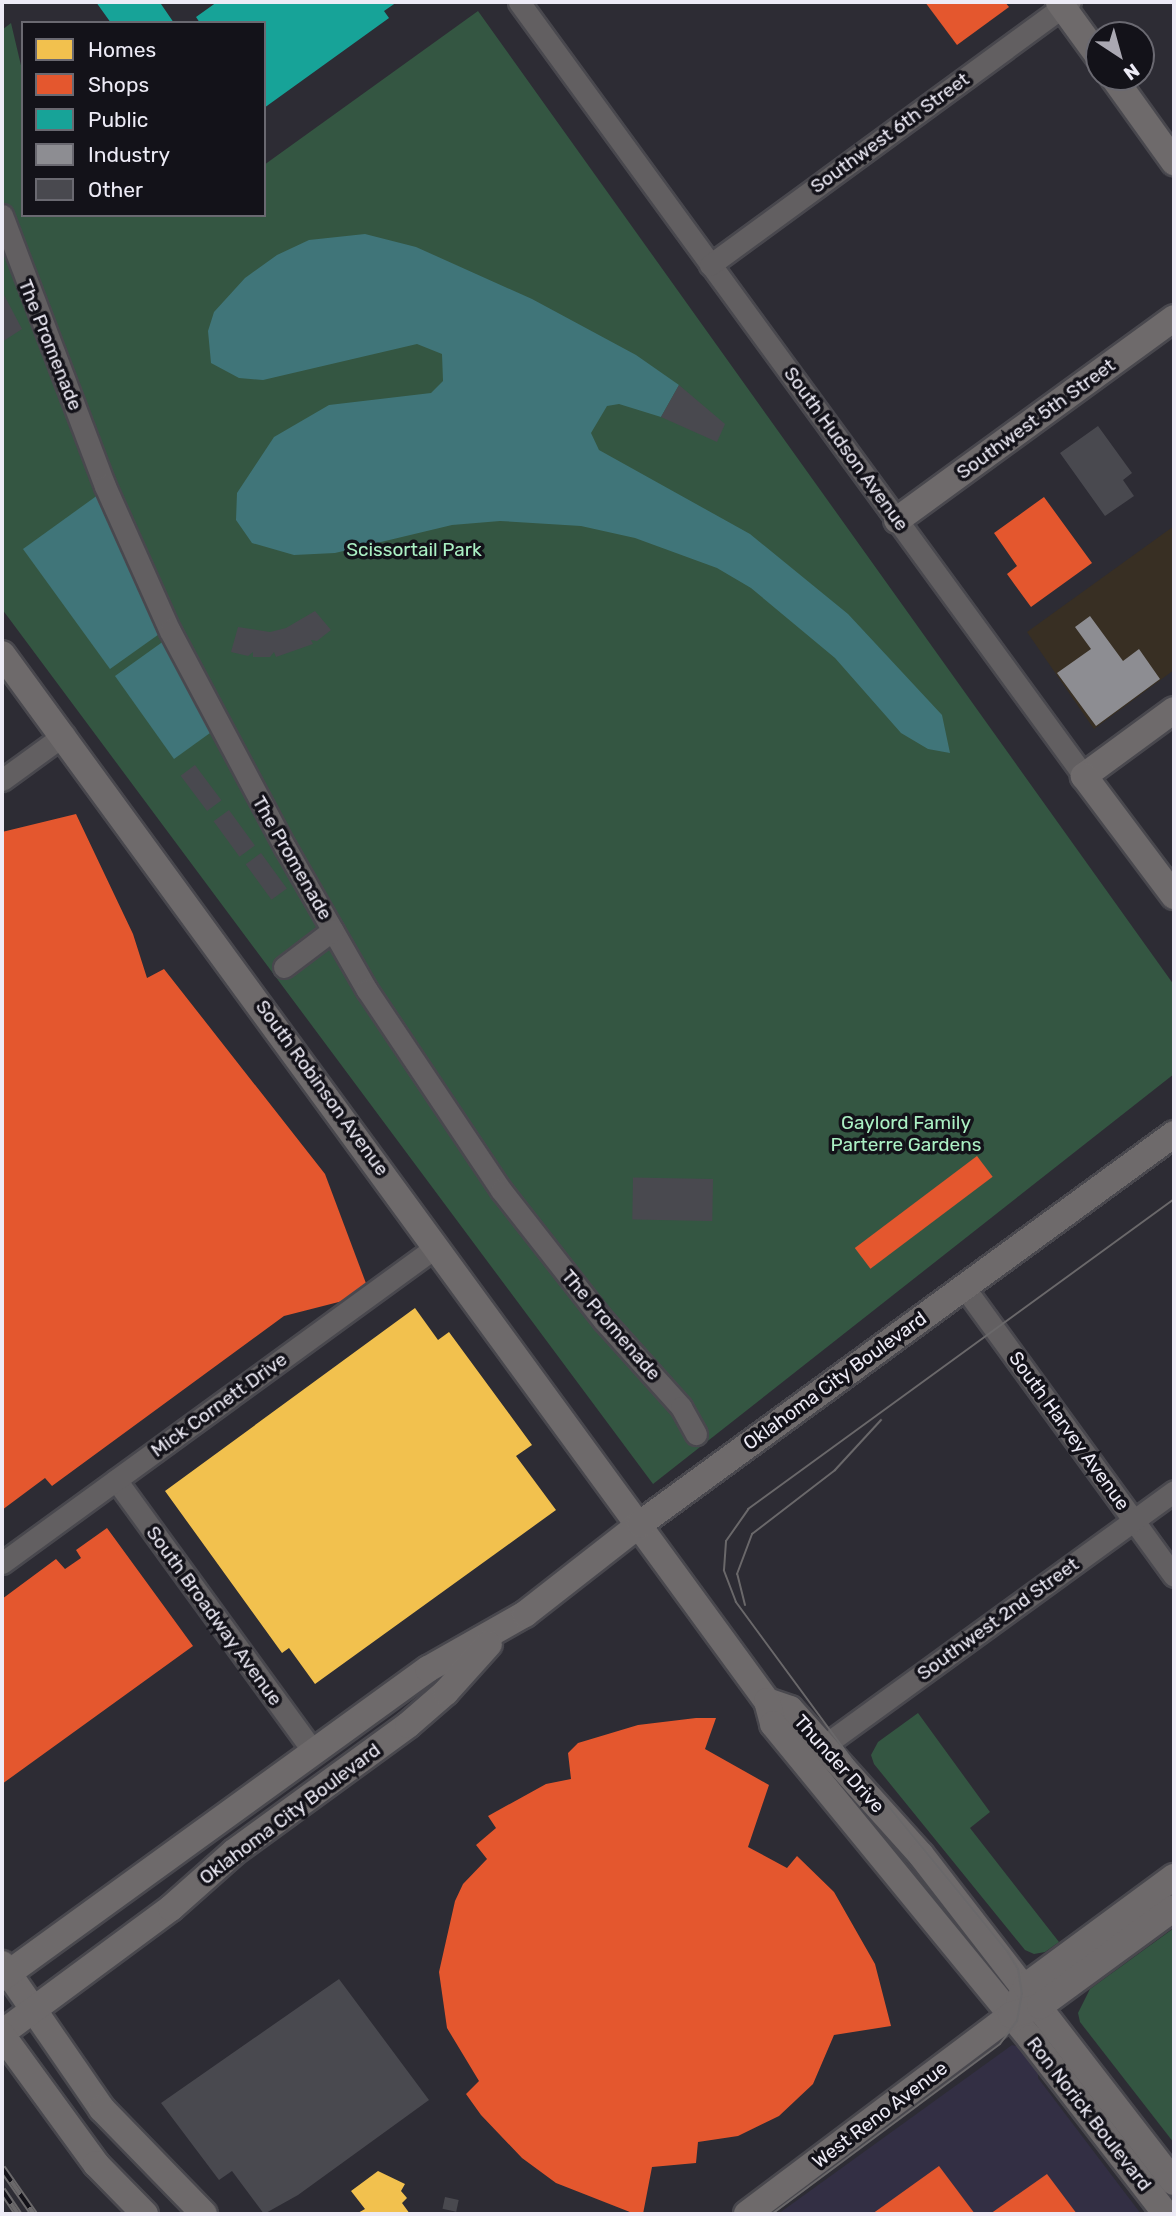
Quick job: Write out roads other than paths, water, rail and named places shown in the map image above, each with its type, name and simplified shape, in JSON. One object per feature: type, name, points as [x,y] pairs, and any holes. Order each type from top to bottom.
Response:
[{"type":"main road","points":[[1064,3],[1085,35]]},
{"type":"main road","points":[[1123,91],[1174,162]]},
{"type":"main road","name":"Southwest 5th Street","points":[[897,520],[1174,318]]},
{"type":"main road","name":"South Robinson Avenue","points":[[2,654],[640,1524]]},
{"type":"main road","points":[[1084,776],[1174,710]]},
{"type":"main road","name":"South Hudson Avenue","points":[[1084,776],[1174,896]]},
{"type":"main road","name":"Oklahoma City Boulevard","points":[[4,1972],[428,1669],[499,1632],[640,1524],[1174,1134]]},
{"type":"main road","name":"Thunder Drive","points":[[640,1524],[770,1713],[1011,2015]]},
{"type":"main road","name":"Oklahoma City Boulevard","points":[[2,2034],[171,1908],[234,1852],[408,1725],[446,1692],[499,1632]]},
{"type":"main road","name":"Thunder Drive","points":[[770,1713],[790,1709],[921,1855],[1033,1996]]},
{"type":"main road","name":"West Reno Avenue","points":[[747,2214],[1011,2015],[1174,1877]]},
{"type":"main road","name":"West Reno Avenue","points":[[1033,1996],[1174,1908]]},
{"type":"main road","points":[[4,1972],[102,2109],[204,2214]]},
{"type":"main road","name":"Ron Norick Boulevard","points":[[1033,1996],[1174,2182]]},
{"type":"main road","name":"Ron Norick Boulevard","points":[[1011,2015],[1166,2214]]},
{"type":"main road","points":[[2,2034],[96,2164],[145,2214]]},
{"type":"street","name":"Southwest 6th Street","points":[[710,265],[1064,3]]},
{"type":"street","name":"South Hudson Avenue","points":[[527,5],[710,265],[1084,776]]},
{"type":"street","name":"The Promenade","points":[[2,215],[106,486],[170,631],[221,734],[367,990],[500,1190],[603,1320],[681,1407],[696,1434]]},
{"type":"street","points":[[2,780],[64,736]]},
{"type":"street","points":[[284,967],[333,930]]},
{"type":"street","name":"Mick Cornett Drive","points":[[2,1563],[437,1246]]},
{"type":"street","name":"South Harvey Avenue","points":[[964,1287],[1174,1576]]},
{"type":"street","name":"South Broadway Avenue","points":[[116,1480],[313,1751]]},
{"type":"street","name":"Southwest 2nd Street","points":[[822,1747],[1174,1491]]},
{"type":"water","points":[[365,234],[416,247],[532,299],[636,355],[679,385],[661,417],[619,404],[607,406],[591,433],[599,450],[750,534],[848,614],[942,715],[950,753],[928,749],[901,733],[835,658],[751,588],[717,568],[635,538],[581,526],[500,521],[452,525],[335,553],[294,555],[252,543],[236,520],[237,493],[274,437],[329,405],[431,393],[443,381],[442,354],[417,344],[263,380],[239,378],[211,363],[208,331],[214,312],[245,278],[277,255],[309,240]]},
{"type":"water","points":[[102,492],[162,632],[110,669],[23,549]]},
{"type":"water","points":[[168,638],[210,733],[174,759],[115,676]]},
{"type":"tram line","points":[[772,2214],[1000,2044],[1017,2021],[1022,1994],[1018,1969],[1007,1951],[863,1775],[736,1602],[724,1570],[726,1541],[748,1509],[1174,1199]]},
{"type":"tram line","points":[[745,1605],[737,1574],[752,1534],[835,1470],[881,1420]]},
{"type":"railway","points":[[2,2168],[34,2214]]},
{"type":"railway","points":[[2,2190],[18,2214]]},
{"type":"park label","name":"Scissortail Park","points":[[414,550]]},
{"type":"park label","name":"Gaylord Family Parterre Gardens","points":[[906,1134]]}]
